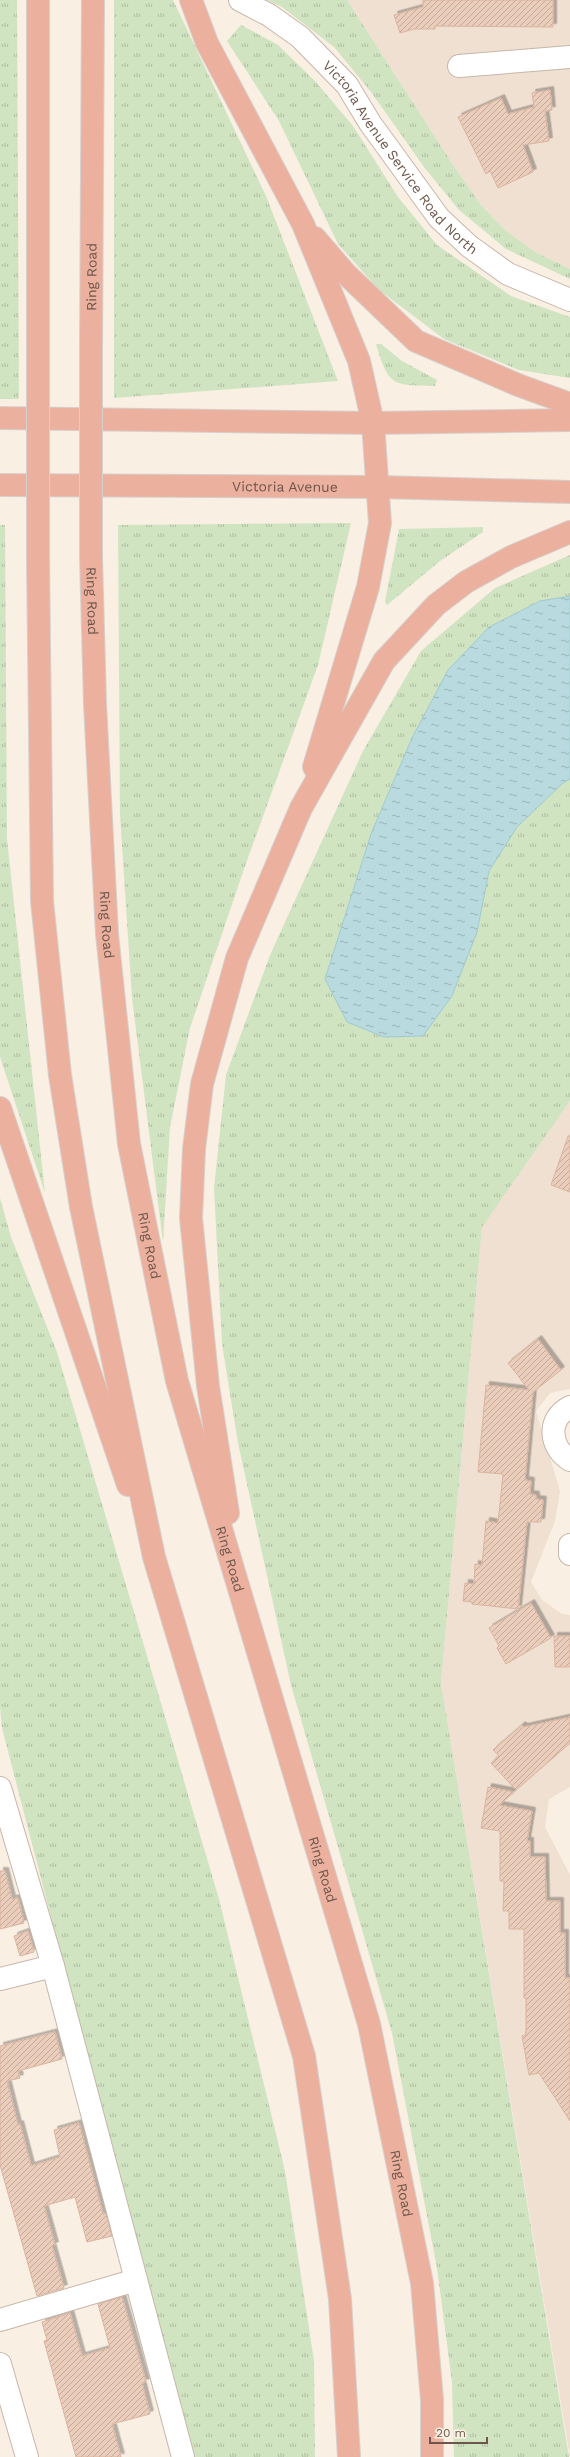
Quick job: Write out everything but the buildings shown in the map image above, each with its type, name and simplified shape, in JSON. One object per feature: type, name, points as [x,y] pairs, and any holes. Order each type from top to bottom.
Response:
[{"type":"highway","points":[[38,0],[38,558],[42,901],[60,1075],[81,1206],[154,1557]]},
{"type":"highway","name":"Ring Road","points":[[93,0],[94,57],[91,350],[91,557],[95,704],[107,934],[129,1144],[177,1381],[369,2024],[422,2283],[432,2400],[432,2457]]},
{"type":"highway","points":[[191,0],[207,43],[303,224],[359,361],[373,423],[379,487],[380,522],[368,587],[301,808],[237,958],[202,1084],[194,1149],[191,1218],[208,1386],[243,1605]]},
{"type":"highway","points":[[303,224],[346,274],[416,341],[518,385],[570,404]]},
{"type":"highway","points":[[0,418],[373,423],[570,420]]},
{"type":"highway","name":"Victoria Avenue","points":[[0,485],[379,487],[570,492]]},
{"type":"highway","points":[[301,808],[384,661],[436,605],[472,578],[511,557],[570,532]]},
{"type":"highway","points":[[0,1108],[116,1453],[154,1557],[304,2056],[340,2299],[349,2457]]},
{"type":"street","name":"Victoria Avenue Service Road North","points":[[240,0],[269,15],[300,37],[347,85],[370,123],[439,218],[469,246],[508,274],[570,300]]},
{"type":"street","points":[[459,66],[570,57]]},
{"type":"street","points":[[570,1408],[561,1414],[553,1430],[557,1448],[570,1460]]},
{"type":"street","points":[[570,1545],[570,1554]]},
{"type":"street","points":[[0,1788],[54,1966],[183,2457]]},
{"type":"street","points":[[0,1979],[54,1966]]},
{"type":"street","points":[[0,2320],[136,2280]]},
{"type":"street","points":[[0,2364],[27,2457]]},
{"type":"shaded area","points":[[347,0],[570,0],[570,269],[537,253],[506,231],[481,205],[453,165]]},
{"type":"shaded area","points":[[570,1101],[570,1389],[550,1393],[536,1411],[560,1491],[555,1521],[531,1582],[542,1600],[562,1614],[570,1615],[570,1787],[549,1799],[545,1827],[570,1875],[570,2457],[441,1683],[482,1226]]},
{"type":"green space","points":[[0,0],[17,0],[19,399],[0,399]]},
{"type":"green space","points":[[114,0],[173,0],[266,196],[338,381],[114,398]]},
{"type":"green space","points":[[267,0],[347,0],[453,165],[481,205],[506,231],[537,253],[570,269],[570,279],[506,249],[459,210],[424,167],[371,92],[334,47],[282,7]]},
{"type":"green space","points":[[241,25],[278,45],[315,81],[353,126],[398,197],[437,245],[511,296],[570,317],[570,378],[519,370],[444,339],[378,289],[338,244],[279,121],[227,41]]},
{"type":"green space","points":[[376,344],[381,344],[402,361],[437,380],[435,386],[409,385],[394,381],[385,369]]},
{"type":"green space","points":[[351,523],[318,665],[245,866],[190,1028],[170,1127],[163,1242],[132,998],[120,815],[118,525]]},
{"type":"green space","points":[[0,525],[5,525],[7,839],[45,1193],[0,1057]]},
{"type":"green space","points":[[483,527],[483,532],[440,561],[387,605],[385,602],[399,529]]},
{"type":"green space","points":[[570,555],[570,1101],[482,1227],[441,1683],[569,2457],[454,2457],[452,2382],[437,2268],[392,2033],[291,1685],[238,1443],[222,1344],[214,1188],[226,1075],[270,955],[363,751],[421,651],[495,588]]},
{"type":"green space","points":[[0,1198],[11,1237],[57,1352],[219,1899],[285,2171],[314,2361],[315,2457],[191,2457],[2,1728],[0,1707]]},
{"type":"water","points":[[570,596],[570,779],[563,783],[517,827],[489,871],[477,932],[452,996],[423,1036],[384,1037],[347,1022],[325,979],[371,834],[412,738],[448,670],[489,627],[540,601]]}]
